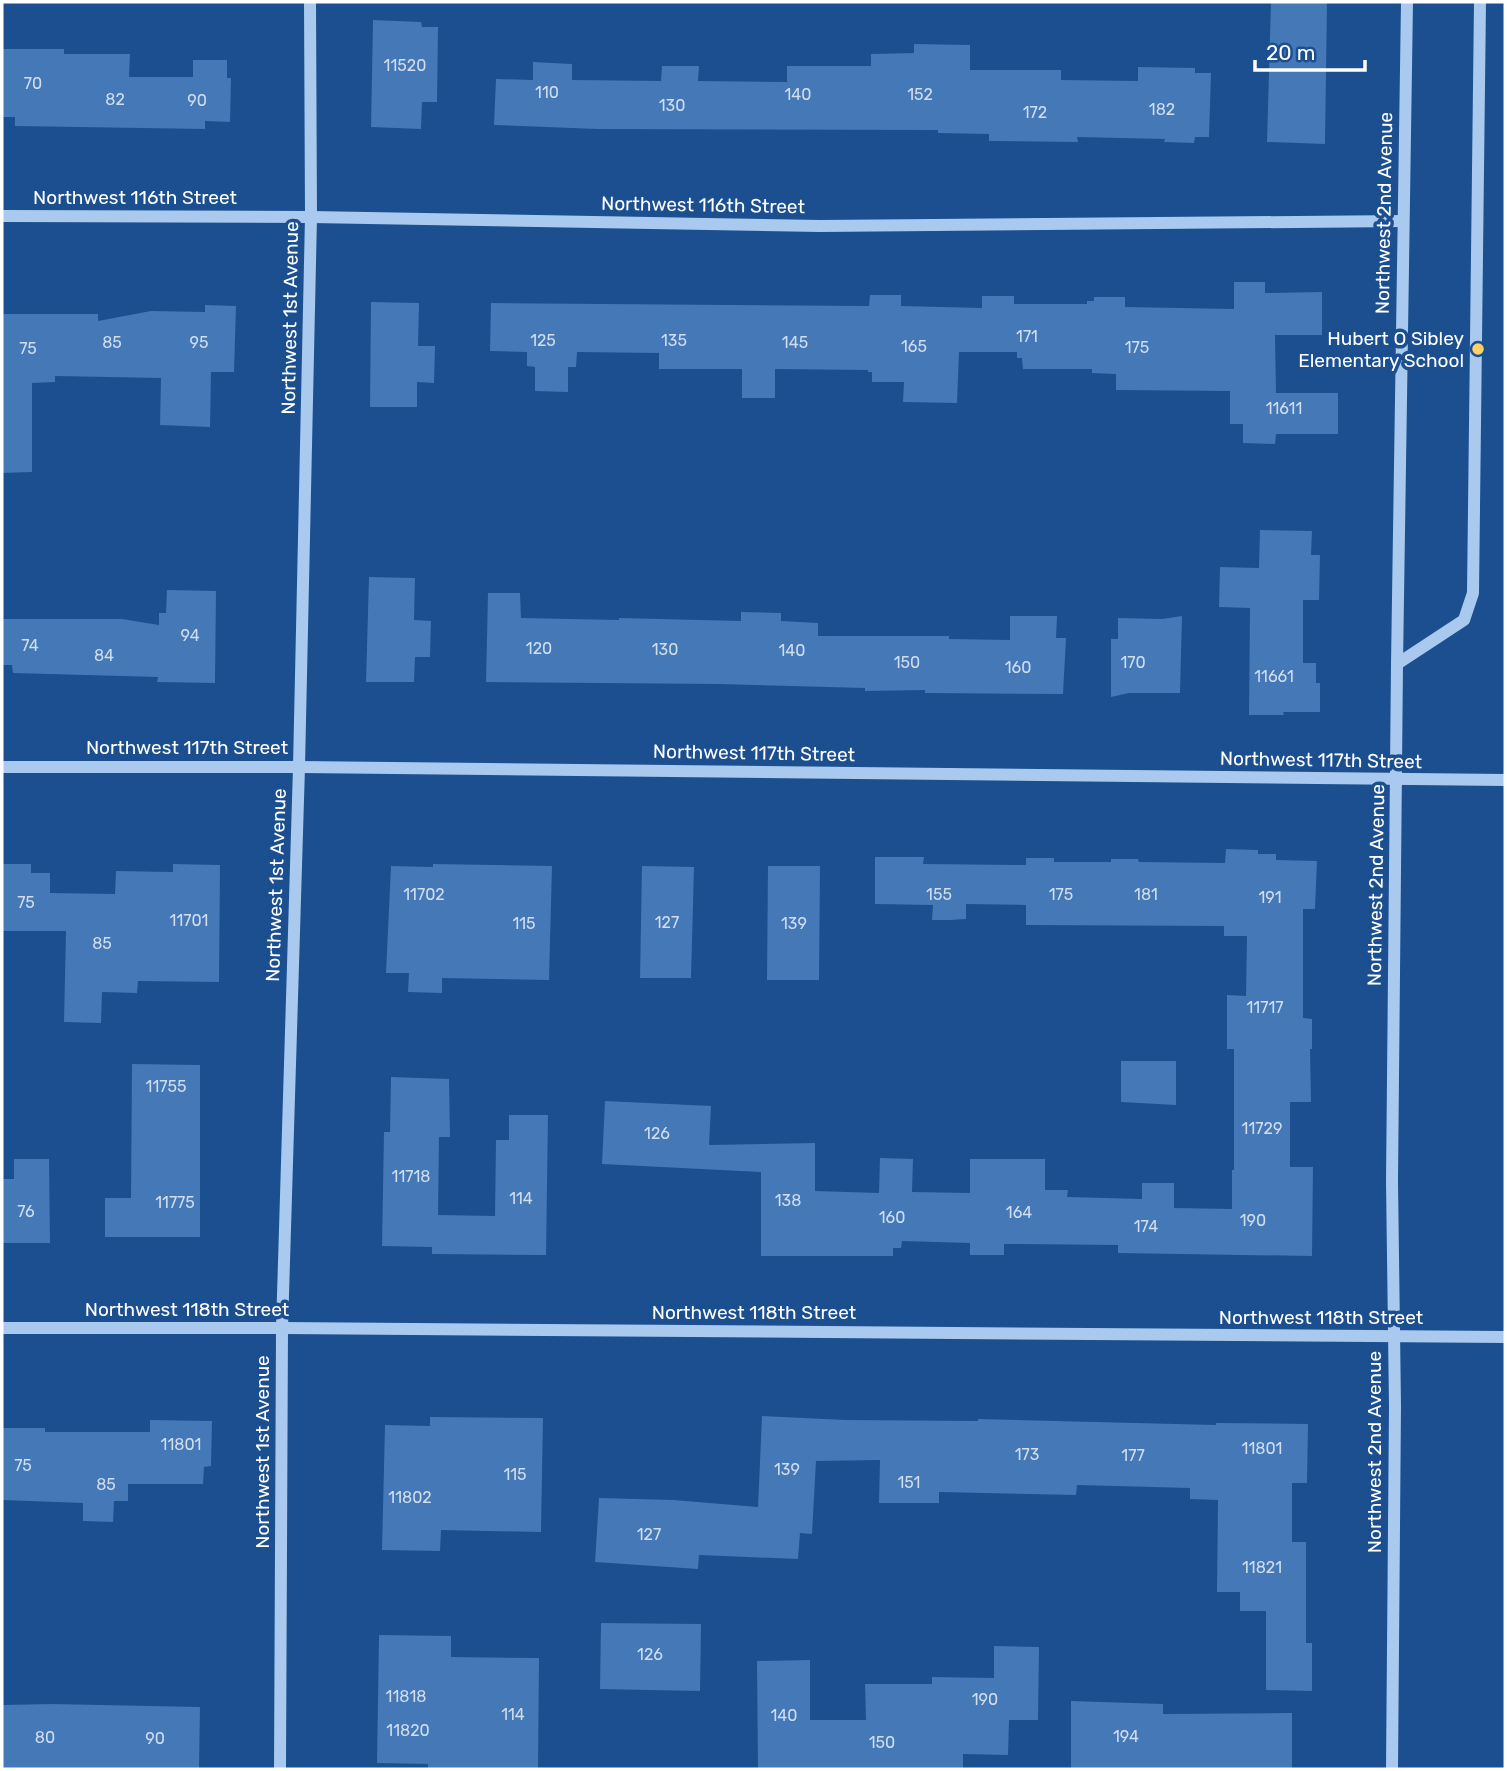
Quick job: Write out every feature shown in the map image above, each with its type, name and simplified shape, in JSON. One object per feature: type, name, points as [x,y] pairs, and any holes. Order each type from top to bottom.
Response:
[{"type":"street","name":"Northwest 1st Avenue","points":[[280,1769],[282,1328],[299,767],[311,217],[310,2]]},
{"type":"street","name":"Northwest 2nd Avenue","points":[[1392,1769],[1395,1406],[1392,1181],[1407,2]]},
{"type":"street","points":[[1397,663],[1464,620],[1474,593],[1480,2]]},
{"type":"street","name":"Northwest 116th Street","points":[[2,216],[311,217],[820,226],[1403,221]]},
{"type":"street","name":"Northwest 117th Street","points":[[2,766],[1505,780]]},
{"type":"street","name":"Northwest 118th Street","points":[[2,1328],[1505,1337]]},
{"type":"building","points":[[1271,2],[1327,2],[1325,144],[1267,142]]},
{"type":"building","points":[[373,20],[421,22],[422,27],[438,27],[437,102],[422,102],[421,129],[371,127]]},
{"type":"building","points":[[914,44],[970,45],[970,70],[1061,70],[1061,80],[1138,81],[1138,67],[1195,68],[1195,73],[1211,73],[1209,137],[1195,137],[1194,143],[1164,142],[1165,139],[1077,137],[1078,142],[989,141],[989,134],[938,133],[938,130],[597,129],[494,125],[496,79],[533,80],[533,62],[572,64],[572,80],[661,81],[662,66],[699,66],[698,81],[787,82],[787,66],[871,66],[871,54],[914,53]]},
{"type":"building","points":[[2,49],[64,49],[64,54],[130,54],[129,77],[193,77],[193,60],[227,60],[227,78],[231,78],[230,122],[205,121],[205,129],[15,126],[15,117],[2,117]]},
{"type":"building","points":[[1234,282],[1265,282],[1265,293],[1322,292],[1322,335],[1275,335],[1276,393],[1338,393],[1338,434],[1276,434],[1275,444],[1243,443],[1243,424],[1230,424],[1230,391],[1116,390],[1116,374],[1092,373],[1092,369],[1023,369],[1022,358],[1017,358],[1017,352],[959,352],[957,403],[903,402],[904,382],[872,382],[872,372],[868,370],[775,369],[775,398],[742,398],[742,369],[659,369],[659,353],[577,352],[576,367],[568,367],[568,392],[535,391],[535,367],[527,366],[527,352],[490,351],[491,303],[869,306],[870,295],[901,295],[901,306],[982,308],[982,296],[1014,296],[1014,304],[1087,304],[1087,301],[1094,301],[1094,297],[1125,297],[1125,307],[1234,309]]},
{"type":"building","points":[[371,302],[419,303],[418,346],[435,346],[434,383],[417,382],[417,407],[370,407]]},
{"type":"building","points":[[205,305],[236,306],[234,372],[211,372],[210,427],[160,425],[161,378],[55,376],[55,382],[32,383],[32,472],[2,473],[2,314],[98,314],[98,321],[151,311],[205,312]]},
{"type":"building","points":[[1260,530],[1312,531],[1311,555],[1320,555],[1319,600],[1303,600],[1303,663],[1316,663],[1316,683],[1320,683],[1320,712],[1249,715],[1250,608],[1219,607],[1220,567],[1259,568]]},
{"type":"building","points":[[369,577],[415,578],[414,620],[431,621],[430,657],[415,657],[414,682],[366,682]]},
{"type":"building","points":[[167,590],[216,591],[215,683],[157,682],[158,677],[13,673],[12,665],[2,665],[2,619],[122,619],[159,625],[159,613],[166,613]]},
{"type":"building","points":[[488,593],[520,593],[521,618],[741,621],[741,612],[781,613],[781,621],[818,623],[818,636],[949,636],[949,639],[1010,640],[1010,616],[1057,616],[1056,638],[1066,638],[1063,694],[925,693],[925,690],[865,691],[865,688],[717,684],[486,682]]},
{"type":"building","points":[[1182,616],[1180,693],[1129,693],[1111,697],[1111,639],[1118,639],[1118,618],[1162,619]]},
{"type":"building","points":[[1226,849],[1258,850],[1258,854],[1276,854],[1276,860],[1317,861],[1315,909],[1303,909],[1303,1018],[1312,1019],[1311,1102],[1290,1102],[1290,1167],[1313,1167],[1312,1256],[1118,1253],[1118,1245],[1004,1244],[1004,1255],[970,1255],[970,1243],[902,1241],[901,1248],[893,1248],[893,1256],[761,1256],[761,1172],[602,1164],[605,1101],[711,1106],[709,1145],[815,1143],[815,1191],[879,1193],[880,1158],[913,1159],[912,1192],[970,1193],[970,1159],[1045,1159],[1045,1190],[1068,1190],[1067,1197],[1142,1199],[1142,1183],[1174,1183],[1174,1208],[1232,1209],[1234,1049],[1227,1049],[1227,995],[1246,996],[1247,936],[1224,936],[1224,926],[1026,925],[1026,905],[966,904],[966,919],[932,920],[933,905],[875,904],[875,857],[924,857],[923,864],[1026,865],[1026,858],[1054,858],[1054,862],[1138,859],[1139,862],[1225,863]]},
{"type":"building","points":[[2,864],[31,864],[31,873],[50,873],[50,893],[115,894],[116,871],[173,872],[173,864],[220,865],[219,982],[138,981],[137,993],[102,992],[101,1023],[64,1022],[66,931],[2,931]]},
{"type":"building","points":[[433,864],[552,866],[549,980],[442,978],[442,993],[408,992],[409,973],[386,973],[391,866],[433,867]]},
{"type":"building","points":[[642,866],[694,867],[691,978],[640,978]]},
{"type":"building","points":[[768,866],[820,866],[819,980],[767,980]]},
{"type":"building","points":[[1121,1061],[1176,1061],[1176,1105],[1121,1102]]},
{"type":"building","points":[[132,1064],[200,1065],[200,1237],[105,1237],[105,1198],[131,1198]]},
{"type":"building","points":[[391,1077],[449,1079],[450,1137],[439,1137],[438,1215],[495,1216],[496,1140],[509,1140],[509,1115],[548,1115],[546,1255],[432,1254],[432,1247],[382,1246],[384,1132],[390,1132]]},
{"type":"building","points":[[14,1159],[49,1159],[50,1243],[2,1243],[2,1179],[14,1179]]},
{"type":"building","points":[[762,1416],[845,1420],[978,1419],[1216,1425],[1308,1424],[1307,1483],[1292,1483],[1292,1542],[1306,1542],[1306,1643],[1312,1643],[1312,1691],[1266,1690],[1266,1611],[1240,1611],[1240,1592],[1217,1592],[1218,1500],[1190,1499],[1190,1488],[1077,1485],[1076,1495],[939,1492],[939,1503],[879,1503],[880,1460],[816,1461],[812,1534],[800,1533],[798,1559],[699,1555],[698,1569],[595,1562],[599,1498],[673,1500],[758,1507]]},
{"type":"building","points":[[430,1417],[543,1418],[541,1532],[441,1530],[440,1551],[382,1550],[385,1425],[430,1426]]},
{"type":"building","points":[[150,1420],[212,1421],[211,1466],[204,1467],[203,1484],[128,1484],[128,1501],[114,1501],[113,1522],[83,1521],[83,1503],[2,1500],[2,1428],[45,1428],[45,1432],[150,1432]]},
{"type":"building","points":[[601,1623],[701,1624],[700,1691],[600,1689]]},
{"type":"building","points":[[379,1635],[451,1636],[451,1657],[539,1658],[538,1769],[428,1769],[428,1764],[377,1763]]},
{"type":"building","points":[[994,1646],[1039,1647],[1038,1720],[1009,1720],[1008,1755],[963,1754],[963,1769],[758,1769],[757,1661],[810,1660],[810,1720],[866,1720],[865,1684],[932,1684],[932,1677],[994,1678]]},
{"type":"building","points":[[1071,1701],[1163,1704],[1163,1714],[1292,1713],[1292,1769],[1071,1769]]},
{"type":"building","points":[[2,1705],[200,1707],[199,1769],[3,1769]]},
{"type":"place","name":"Hubert O Sibley Elementary School","points":[[1478,349]]}]
